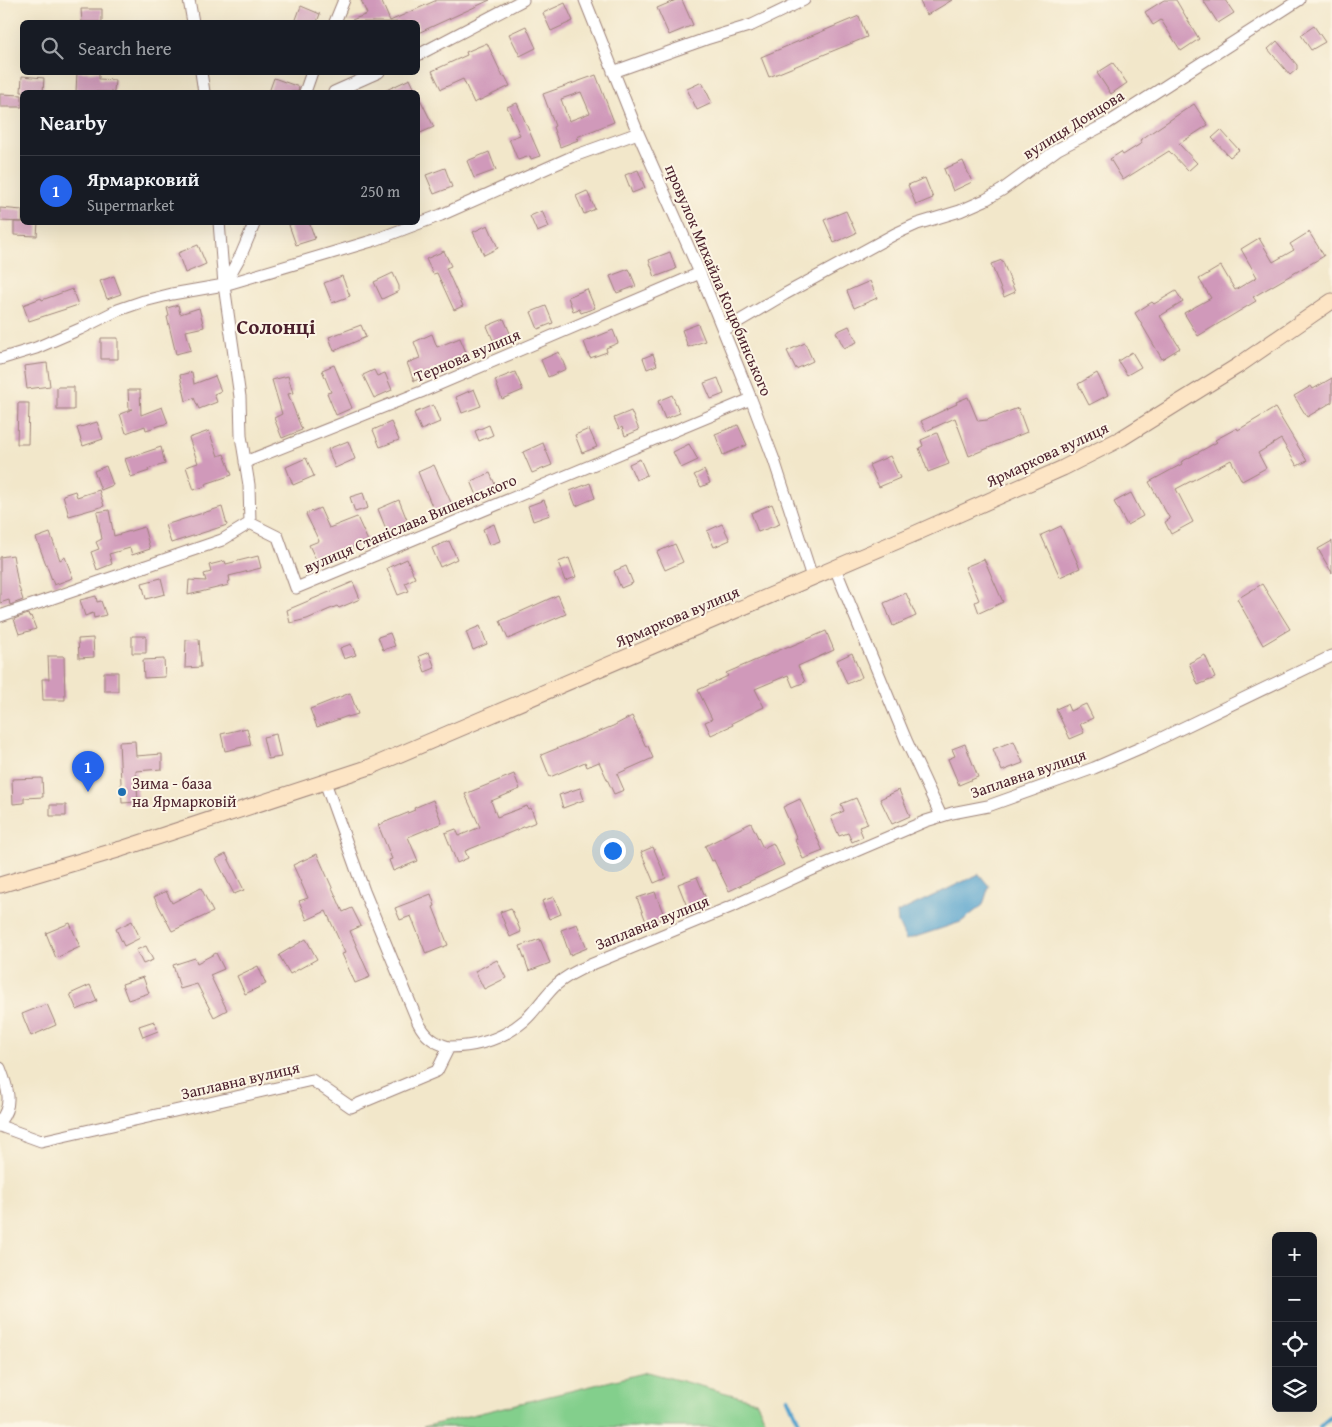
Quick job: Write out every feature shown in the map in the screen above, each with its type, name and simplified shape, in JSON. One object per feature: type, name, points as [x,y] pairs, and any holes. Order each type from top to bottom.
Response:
[{"type":"main road","name":"Ярмаркова вулиця","points":[[0,885],[326,782],[389,759],[835,568],[1100,450],[1239,365],[1332,301]]},
{"type":"street","points":[[190,0],[193,20]]},
{"type":"street","points":[[420,54],[523,0]]},
{"type":"street","name":"провулок Михайла Коцюбинського","points":[[585,0],[638,133],[724,330],[774,460],[812,578]]},
{"type":"street","points":[[613,72],[697,42],[752,25],[804,0]]},
{"type":"street","name":"вулиця Донцова","points":[[724,330],[798,286],[895,234],[917,224],[960,211],[985,200],[1012,183],[1058,149],[1108,123],[1299,0]]},
{"type":"street","points":[[335,20],[340,1]]},
{"type":"street","points":[[201,75],[204,90]]},
{"type":"street","points":[[306,90],[311,75]]},
{"type":"street","points":[[338,90],[371,75]]},
{"type":"street","points":[[420,223],[574,156],[638,133]]},
{"type":"street","points":[[0,616],[222,540],[250,522],[250,502],[242,436],[240,397],[224,285],[219,225]]},
{"type":"street","points":[[224,285],[241,255],[254,225]]},
{"type":"street","points":[[0,359],[36,348],[144,300],[224,285],[375,240],[415,225]]},
{"type":"street","name":"Тернова вулиця","points":[[245,462],[421,392],[700,273]]},
{"type":"street","name":"вулиця Станіслава Вишенського","points":[[250,522],[278,537],[296,588],[751,399]]},
{"type":"street","points":[[835,568],[906,740],[940,816]]},
{"type":"street","name":"Заплавна вулиця","points":[[0,1126],[41,1141],[312,1080],[351,1107],[437,1071],[449,1047],[478,1044],[507,1033],[525,1020],[556,985],[571,974],[590,965],[735,905],[818,867],[940,816],[988,806],[1094,768],[1147,745],[1332,656]]},
{"type":"street","points":[[326,782],[361,884],[418,1022],[428,1037],[440,1045],[449,1047]]},
{"type":"street","points":[[0,1068],[7,1087],[9,1101],[5,1114],[0,1121]]},
{"type":"green space","points":[[648,1372],[756,1401],[769,1427],[423,1427]]},
{"type":"water","points":[[979,874],[989,886],[983,905],[961,922],[906,940],[898,923],[897,913]]},
{"type":"building","points":[[361,0],[381,0],[390,20],[352,20],[367,14]]},
{"type":"building","points":[[437,0],[490,0],[420,32],[420,20],[392,20]]},
{"type":"building","points":[[676,0],[682,0],[693,25],[669,35],[657,8]]},
{"type":"building","points":[[919,0],[952,0],[927,15]]},
{"type":"building","points":[[1164,0],[1176,0],[1199,39],[1181,51],[1161,20],[1153,25],[1145,12]]},
{"type":"building","points":[[1203,0],[1225,0],[1234,13],[1218,23]]},
{"type":"building","points":[[565,3],[573,21],[551,31],[543,13]]},
{"type":"building","points":[[301,6],[320,14],[318,20],[296,20]]},
{"type":"building","points":[[81,9],[102,9],[102,20],[82,20]]},
{"type":"building","points":[[859,16],[867,37],[769,77],[761,57]]},
{"type":"building","points":[[526,26],[536,48],[520,56],[509,34]]},
{"type":"building","points":[[1314,26],[1325,42],[1311,50],[1301,35]]},
{"type":"building","points":[[1277,41],[1297,65],[1297,69],[1290,75],[1268,49]]},
{"type":"building","points":[[487,43],[503,77],[505,76],[510,86],[474,103],[463,79],[441,89],[432,71],[467,55],[466,52]]},
{"type":"building","points":[[1113,63],[1127,83],[1111,94],[1097,73]]},
{"type":"building","points":[[77,75],[99,75],[99,79],[115,80],[114,90],[76,90]]},
{"type":"building","points":[[596,75],[614,122],[577,137],[578,140],[560,147],[553,127],[555,126],[543,94]],"holes":[[[581,92],[590,113],[569,121],[561,99]]]},
{"type":"building","points":[[22,76],[44,78],[43,90],[21,90]]},
{"type":"building","points":[[274,78],[299,87],[298,90],[270,90]]},
{"type":"building","points":[[410,79],[415,90],[386,90]]},
{"type":"building","points":[[702,82],[712,103],[697,110],[687,89]]},
{"type":"building","points":[[0,94],[20,95],[20,107],[0,107]]},
{"type":"building","points":[[420,99],[434,127],[420,133]]},
{"type":"building","points":[[517,103],[540,156],[531,159],[530,156],[518,160],[509,139],[520,135],[507,107]]},
{"type":"building","points":[[1194,104],[1208,125],[1179,144],[1197,163],[1188,171],[1169,151],[1123,180],[1110,159],[1121,152],[1123,155],[1142,143],[1140,140]]},
{"type":"building","points":[[1221,130],[1239,150],[1230,157],[1212,138]]},
{"type":"building","points":[[489,152],[496,170],[474,178],[467,161]]},
{"type":"building","points":[[963,161],[972,182],[953,191],[944,169]]},
{"type":"building","points":[[445,168],[452,187],[434,194],[426,175]]},
{"type":"building","points":[[638,170],[645,188],[632,193],[625,175]]},
{"type":"building","points":[[925,178],[933,198],[916,205],[908,185]]},
{"type":"building","points":[[587,191],[595,209],[584,214],[576,196]]},
{"type":"building","points":[[0,208],[20,210],[20,222],[0,221]]},
{"type":"building","points":[[542,211],[549,227],[537,232],[530,216]]},
{"type":"building","points":[[846,211],[856,233],[834,243],[824,220]]},
{"type":"building","points":[[14,222],[20,222],[20,225],[38,225],[37,236],[14,235]]},
{"type":"building","points":[[289,225],[310,225],[315,239],[296,245]]},
{"type":"building","points":[[488,225],[498,248],[484,255],[473,232]]},
{"type":"building","points":[[1309,232],[1324,256],[1253,297],[1256,301],[1198,336],[1184,313],[1211,298],[1199,279],[1221,266],[1235,290],[1257,277],[1241,249],[1259,238],[1273,262],[1294,250],[1290,244]]},
{"type":"building","points":[[198,245],[206,264],[185,273],[178,253]]},
{"type":"building","points":[[444,251],[451,266],[446,268],[463,306],[454,310],[437,273],[433,274],[426,259]]},
{"type":"building","points":[[670,252],[676,269],[655,277],[649,260]]},
{"type":"building","points":[[1002,260],[1015,292],[1004,297],[991,264]]},
{"type":"building","points":[[629,269],[636,286],[617,293],[610,276]]},
{"type":"building","points":[[393,273],[399,286],[399,291],[382,299],[374,282]]},
{"type":"building","points":[[114,276],[121,294],[107,299],[100,281]]},
{"type":"building","points":[[342,276],[350,296],[332,303],[324,283]]},
{"type":"building","points":[[870,281],[877,298],[854,308],[847,291]]},
{"type":"building","points":[[72,289],[78,305],[29,321],[23,305]]},
{"type":"building","points":[[587,289],[595,308],[581,313],[579,309],[573,311],[568,297]]},
{"type":"building","points":[[1176,291],[1183,302],[1160,316],[1180,348],[1162,359],[1135,313],[1152,302],[1154,304]]},
{"type":"building","points":[[178,305],[180,314],[199,308],[204,327],[186,331],[191,350],[176,354],[167,317],[169,316],[167,308]]},
{"type":"building","points":[[546,306],[553,323],[538,329],[531,312]]},
{"type":"building","points":[[504,319],[513,340],[499,345],[497,339],[493,340],[487,326]]},
{"type":"building","points":[[698,324],[705,341],[688,347],[682,330]]},
{"type":"building","points":[[361,325],[366,337],[334,351],[329,337]]},
{"type":"building","points":[[849,326],[857,342],[844,348],[836,332]]},
{"type":"building","points":[[613,330],[618,343],[606,348],[607,352],[590,358],[584,342]]},
{"type":"building","points":[[432,334],[437,347],[460,338],[468,357],[431,371],[432,374],[414,381],[407,363],[420,358],[414,342]]},
{"type":"building","points":[[101,338],[118,338],[118,359],[101,359]]},
{"type":"building","points":[[805,343],[813,361],[796,369],[787,351]]},
{"type":"building","points":[[559,352],[566,369],[548,377],[541,360]]},
{"type":"building","points":[[1132,352],[1141,367],[1127,375],[1118,361]]},
{"type":"building","points":[[653,354],[657,365],[647,369],[643,358]]},
{"type":"building","points":[[47,363],[50,386],[27,389],[24,366]]},
{"type":"building","points":[[334,365],[352,408],[336,415],[327,393],[331,392],[322,370]]},
{"type":"building","points":[[374,370],[377,376],[385,373],[392,390],[374,398],[363,375]]},
{"type":"building","points":[[192,372],[194,384],[215,376],[221,391],[214,394],[217,402],[199,409],[194,398],[186,401],[180,375]]},
{"type":"building","points":[[515,372],[523,390],[502,399],[495,380]]},
{"type":"building","points":[[1097,373],[1108,395],[1089,405],[1078,384]]},
{"type":"building","points":[[288,376],[293,393],[288,394],[302,430],[282,438],[274,418],[282,414],[272,380]]},
{"type":"building","points":[[718,378],[724,394],[711,399],[704,383]]},
{"type":"building","points":[[1332,378],[1332,402],[1307,417],[1294,396],[1311,386],[1313,389]]},
{"type":"building","points":[[57,387],[74,387],[74,410],[57,410]]},
{"type":"building","points":[[474,389],[481,406],[462,413],[456,397]]},
{"type":"building","points":[[128,390],[140,390],[141,415],[162,407],[168,423],[146,430],[145,426],[126,433],[120,414],[133,409],[129,409]]},
{"type":"building","points":[[672,395],[680,413],[665,419],[658,401]]},
{"type":"building","points":[[968,397],[978,421],[987,420],[1018,408],[1027,432],[969,456],[955,418],[926,431],[921,421]]},
{"type":"building","points":[[18,403],[29,403],[28,444],[17,444]]},
{"type":"building","points":[[433,405],[440,422],[421,430],[414,413]]},
{"type":"building","points":[[1275,408],[1307,461],[1297,466],[1281,439],[1258,453],[1266,468],[1242,481],[1231,460],[1176,489],[1193,522],[1171,534],[1165,522],[1170,519],[1149,482],[1217,442],[1215,440],[1237,428],[1238,430]]},
{"type":"building","points":[[631,411],[639,430],[625,436],[622,427],[619,429],[614,418]]},
{"type":"building","points":[[97,422],[103,439],[83,446],[77,428]]},
{"type":"building","points":[[391,422],[399,440],[380,447],[373,430]]},
{"type":"building","points":[[489,425],[493,435],[479,441],[475,431]]},
{"type":"building","points":[[738,425],[747,445],[723,455],[715,434]]},
{"type":"building","points":[[589,429],[597,447],[582,453],[575,435]]},
{"type":"building","points":[[209,431],[218,456],[224,454],[232,475],[205,484],[206,486],[194,490],[186,467],[198,463],[189,438]]},
{"type":"building","points":[[937,433],[949,464],[928,472],[919,448],[923,446],[921,440]]},
{"type":"building","points":[[348,441],[355,459],[335,468],[328,449]]},
{"type":"building","points":[[543,443],[552,465],[532,473],[523,452]]},
{"type":"building","points":[[689,444],[698,460],[681,468],[673,452]]},
{"type":"building","points":[[161,447],[165,464],[131,477],[125,459]]},
{"type":"building","points":[[890,456],[900,478],[879,487],[869,465]]},
{"type":"building","points":[[306,458],[314,476],[293,485],[286,467]]},
{"type":"building","points":[[640,459],[647,475],[636,480],[629,464]]},
{"type":"building","points":[[434,465],[454,509],[436,516],[418,472]]},
{"type":"building","points":[[106,466],[113,485],[101,490],[94,471]]},
{"type":"building","points":[[704,470],[710,483],[701,487],[694,475]]},
{"type":"building","points":[[490,473],[497,489],[478,498],[471,481]]},
{"type":"building","points":[[590,483],[595,498],[576,506],[570,491]]},
{"type":"building","points":[[99,490],[104,506],[69,516],[63,495],[75,491],[77,497]]},
{"type":"building","points":[[363,493],[368,508],[355,512],[350,497]]},
{"type":"building","points":[[1131,493],[1143,516],[1127,525],[1114,502]]},
{"type":"building","points":[[399,500],[409,525],[388,534],[378,509]]},
{"type":"building","points":[[544,500],[550,515],[533,521],[528,506]]},
{"type":"building","points":[[772,504],[780,524],[758,532],[751,513]]},
{"type":"building","points":[[222,507],[227,525],[171,543],[165,525]]},
{"type":"building","points":[[320,508],[329,528],[357,517],[368,541],[317,562],[309,545],[319,541],[306,514]]},
{"type":"building","points":[[109,510],[114,536],[144,527],[150,549],[132,555],[130,548],[109,554],[112,564],[97,570],[91,552],[99,549],[96,542],[102,539],[97,512]]},
{"type":"building","points":[[494,524],[500,541],[489,545],[483,529]]},
{"type":"building","points":[[722,524],[730,540],[714,547],[707,531]]},
{"type":"building","points":[[1061,526],[1080,568],[1060,577],[1041,535]]},
{"type":"building","points":[[50,533],[60,560],[65,557],[73,578],[54,585],[36,538]]},
{"type":"building","points":[[449,541],[457,559],[440,567],[432,548]]},
{"type":"building","points":[[1332,541],[1332,573],[1318,549]]},
{"type":"building","points":[[675,544],[683,562],[665,570],[657,552]]},
{"type":"building","points":[[13,555],[23,600],[10,605],[9,600],[0,603],[0,557]]},
{"type":"building","points":[[258,556],[261,568],[229,576],[229,585],[188,595],[189,580],[206,581],[204,574],[211,572],[209,565],[225,561],[226,564]]},
{"type":"building","points":[[569,558],[576,577],[565,581],[558,562]]},
{"type":"building","points":[[407,559],[415,578],[405,583],[409,591],[398,595],[387,568]]},
{"type":"building","points":[[984,559],[1003,602],[979,613],[975,602],[979,600],[965,567]]},
{"type":"building","points":[[626,566],[633,583],[621,588],[614,571]]},
{"type":"building","points":[[161,578],[165,594],[146,599],[142,583]]},
{"type":"building","points":[[353,582],[360,599],[339,608],[337,606],[307,619],[290,623],[287,610]]},
{"type":"building","points":[[1262,584],[1290,629],[1263,645],[1237,599]]},
{"type":"building","points":[[906,593],[916,616],[893,626],[884,603]]},
{"type":"building","points":[[558,595],[566,614],[508,639],[500,621]]},
{"type":"building","points":[[96,596],[97,602],[101,601],[106,615],[94,618],[93,613],[85,616],[80,600]]},
{"type":"building","points":[[28,614],[29,617],[31,616],[36,629],[19,634],[14,619]]},
{"type":"building","points":[[480,626],[487,644],[473,650],[466,632]]},
{"type":"building","points":[[826,631],[834,650],[798,666],[805,682],[793,687],[788,675],[755,689],[764,707],[711,735],[705,722],[712,719],[698,690],[728,676],[726,673]]},
{"type":"building","points":[[390,633],[395,646],[383,650],[378,637]]},
{"type":"building","points":[[132,636],[146,636],[146,653],[132,653]]},
{"type":"building","points":[[93,638],[94,657],[79,658],[78,639]]},
{"type":"building","points":[[199,639],[201,667],[185,668],[186,640]]},
{"type":"building","points":[[351,644],[356,655],[344,659],[340,648]]},
{"type":"building","points":[[429,652],[435,668],[425,672],[419,656]]},
{"type":"building","points":[[852,653],[862,677],[847,684],[837,660]]},
{"type":"building","points":[[1205,655],[1215,678],[1198,685],[1189,663]]},
{"type":"building","points":[[48,656],[64,656],[65,700],[43,700],[42,679],[49,679]]},
{"type":"building","points":[[164,659],[165,677],[144,678],[143,660]]},
{"type":"building","points":[[104,672],[118,672],[118,691],[104,691]]},
{"type":"building","points":[[350,693],[358,714],[317,727],[310,709]]},
{"type":"building","points":[[1067,704],[1070,711],[1086,704],[1093,718],[1080,724],[1084,733],[1070,739],[1056,709]]},
{"type":"building","points":[[632,716],[653,758],[617,774],[624,790],[614,794],[599,762],[587,767],[585,762],[550,777],[541,755],[613,726]]},
{"type":"building","points":[[247,728],[251,745],[225,751],[221,734]]},
{"type":"building","points":[[276,734],[281,757],[268,759],[263,737]]},
{"type":"building","points":[[135,741],[136,756],[162,754],[162,769],[136,771],[138,802],[122,803],[119,742]]},
{"type":"building","points":[[1014,741],[1023,763],[1002,771],[993,749]]},
{"type":"building","points":[[965,744],[978,777],[959,785],[948,759],[955,756],[952,749]]},
{"type":"building","points":[[514,774],[520,789],[491,801],[497,817],[527,806],[528,809],[531,808],[536,822],[465,851],[468,858],[457,863],[445,833],[456,829],[459,836],[480,827],[465,794]]},
{"type":"building","points":[[42,778],[43,797],[24,798],[24,803],[13,804],[12,779]]},
{"type":"building","points":[[580,788],[584,800],[563,808],[559,795]]},
{"type":"building","points":[[899,790],[910,816],[892,824],[880,799]]},
{"type":"building","points":[[856,798],[868,824],[859,827],[863,837],[852,842],[848,833],[839,836],[831,817],[844,811],[841,804]]},
{"type":"building","points":[[800,799],[823,851],[803,859],[795,840],[797,839],[783,807]]},
{"type":"building","points":[[433,800],[442,823],[408,837],[418,861],[393,871],[389,860],[392,859],[378,825],[415,810],[414,808]]},
{"type":"building","points":[[50,805],[66,805],[66,816],[50,816]]},
{"type":"building","points":[[751,823],[763,848],[773,843],[784,865],[729,891],[705,846]]},
{"type":"building","points":[[653,847],[666,878],[654,883],[641,852]]},
{"type":"building","points":[[226,854],[244,890],[234,894],[216,859]]},
{"type":"building","points":[[317,854],[343,912],[352,908],[361,926],[350,931],[370,977],[355,983],[342,954],[345,953],[326,911],[307,920],[299,901],[308,898],[293,865]]},
{"type":"building","points":[[697,877],[707,901],[688,909],[678,884]]},
{"type":"building","points":[[201,888],[213,912],[172,931],[154,897],[166,891],[172,903]]},
{"type":"building","points":[[655,892],[665,918],[647,924],[637,898]]},
{"type":"building","points":[[431,894],[435,906],[433,907],[448,945],[426,954],[411,916],[400,920],[395,908]]},
{"type":"building","points":[[554,897],[561,914],[549,919],[542,901]]},
{"type":"building","points":[[511,908],[521,932],[510,937],[500,912]]},
{"type":"building","points":[[132,921],[140,938],[124,946],[116,929]]},
{"type":"building","points":[[70,923],[80,947],[56,958],[46,933]]},
{"type":"building","points":[[577,924],[587,948],[570,955],[561,930]]},
{"type":"building","points":[[306,939],[317,959],[290,974],[279,955]]},
{"type":"building","points":[[540,939],[550,963],[529,971],[520,946]]},
{"type":"building","points":[[146,946],[153,960],[143,964],[136,950]]},
{"type":"building","points":[[216,953],[224,969],[210,975],[227,1010],[214,1017],[197,984],[180,989],[173,965],[195,958],[197,963]]},
{"type":"building","points":[[497,960],[506,978],[484,989],[475,971]]},
{"type":"building","points":[[258,966],[266,984],[245,994],[237,976]]},
{"type":"building","points":[[143,977],[149,993],[128,1000],[122,984]]},
{"type":"building","points":[[90,985],[97,1001],[77,1010],[70,994]]},
{"type":"building","points":[[47,1004],[56,1025],[31,1036],[22,1014]]},
{"type":"building","points":[[154,1021],[158,1031],[143,1037],[139,1026]]},
{"type":"waterway","points":[[788,1398],[801,1427]]},
{"type":"waterway","points":[[1320,1427],[1332,1416]]},
{"type":"place","name":"Ярмарковий","points":[[88,792]]},
{"type":"place","name":"Зима - база на Ярмарковій","points":[[122,792]]},
{"type":"district","name":"Солонці","points":[[276,327]]}]
